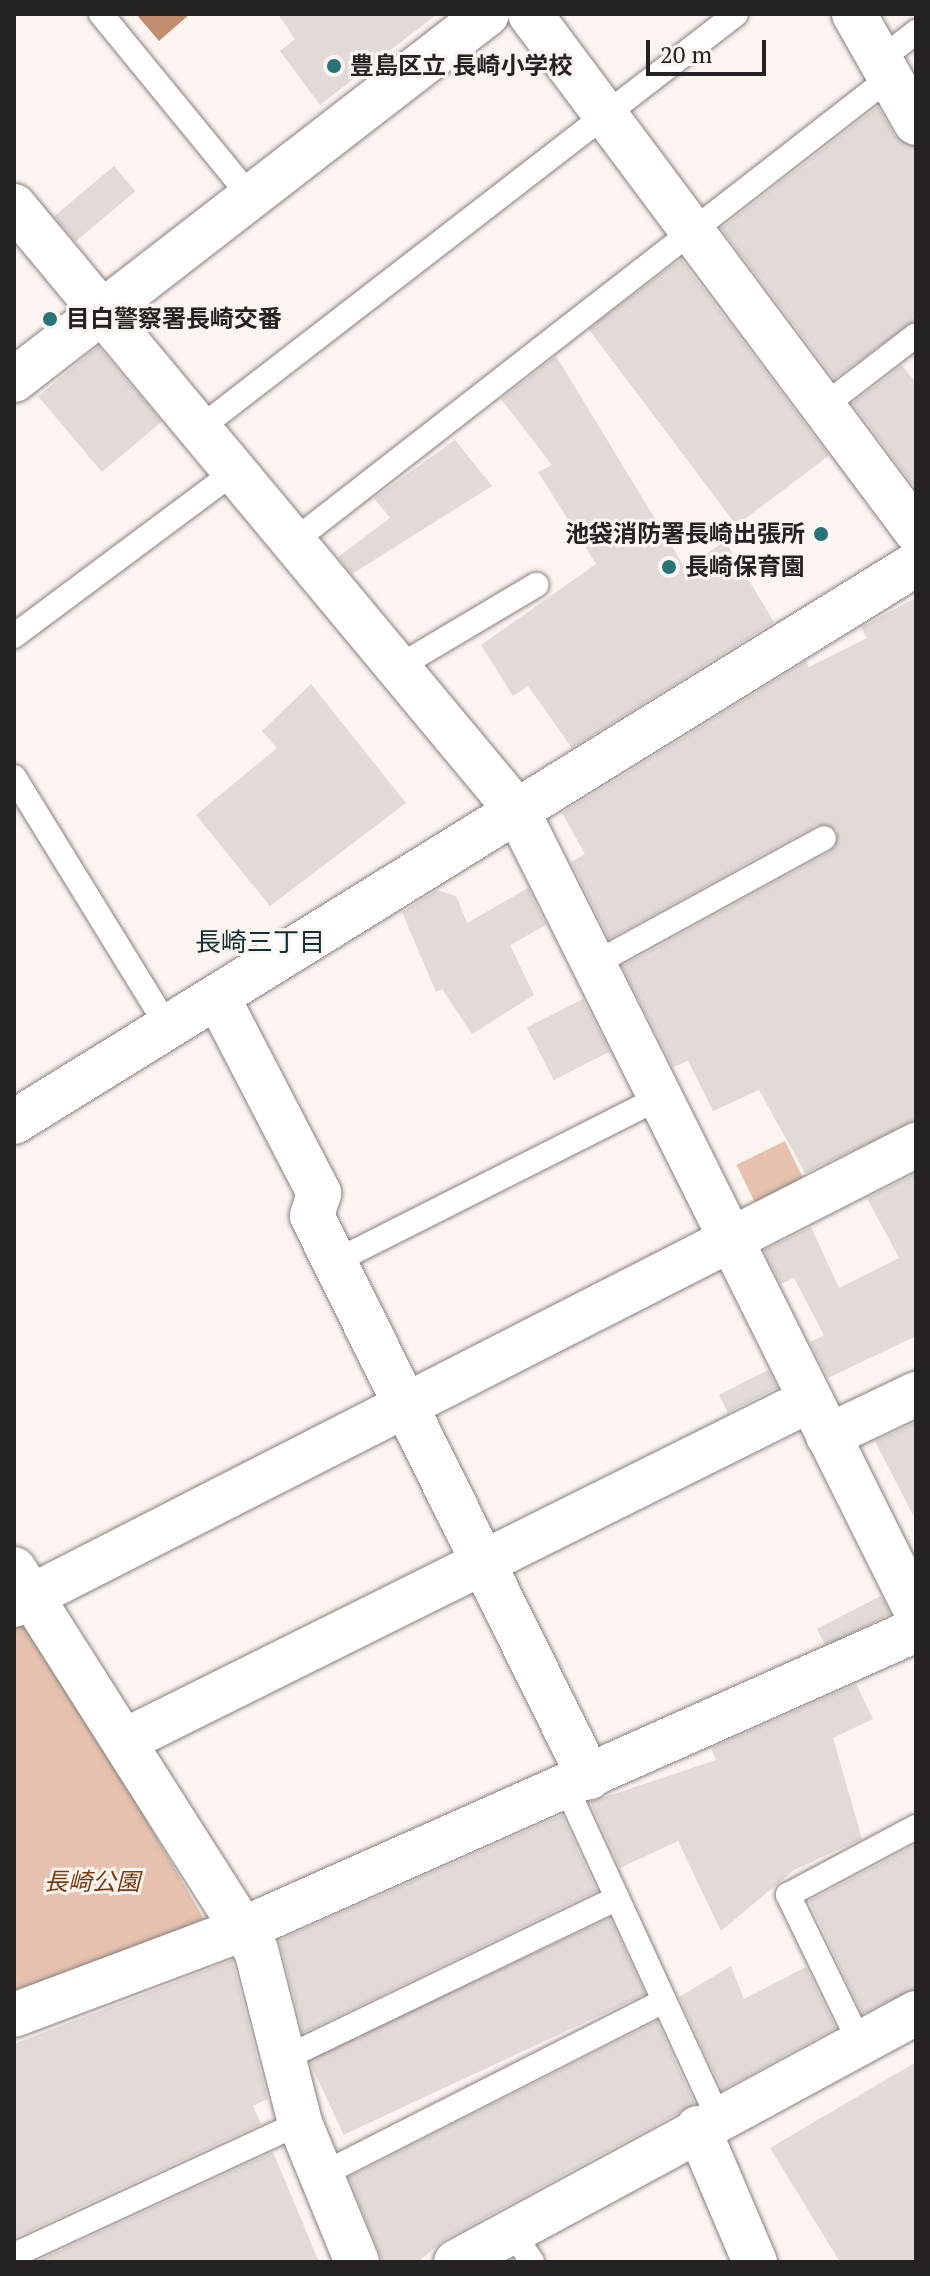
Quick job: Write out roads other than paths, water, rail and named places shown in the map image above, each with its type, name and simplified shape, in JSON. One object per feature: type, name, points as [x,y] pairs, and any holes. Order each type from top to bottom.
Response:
[{"type":"street","points":[[14,380],[487,14]]},
{"type":"street","points":[[530,14],[820,409],[916,531]]},
{"type":"street","points":[[854,14],[916,123]]},
{"type":"street","points":[[14,206],[518,812],[916,1611]]},
{"type":"street","points":[[14,1122],[169,1029],[916,564]]},
{"type":"street","points":[[218,998],[319,1193],[312,1216],[481,1564],[578,1782]]},
{"type":"street","points":[[357,2262],[319,2176],[300,2123],[256,1950],[124,1741],[19,1591],[405,1405],[916,1145]]},
{"type":"street","points":[[124,1741],[481,1564],[819,1418],[916,1394]]},
{"type":"street","points":[[14,2015],[243,1929],[916,1630]]},
{"type":"street","points":[[456,2262],[522,2247],[708,2123],[916,2013]]},
{"type":"street","points":[[708,2123],[755,2262]]},
{"type":"lane","points":[[101,14],[251,197]]},
{"type":"lane","points":[[200,428],[736,14]]},
{"type":"lane","points":[[294,541],[693,232],[884,69],[916,32]]},
{"type":"lane","points":[[820,409],[916,335]]},
{"type":"lane","points":[[14,636],[235,471]]},
{"type":"lane","points":[[398,667],[536,585]]},
{"type":"lane","points":[[14,777],[169,1029]]},
{"type":"lane","points":[[594,964],[824,838]]},
{"type":"lane","points":[[336,1261],[660,1097]]},
{"type":"lane","points":[[578,1782],[617,1898],[664,2001],[708,2123]]},
{"type":"lane","points":[[860,2043],[788,1895],[916,1827]]},
{"type":"lane","points":[[283,2059],[617,1898]]},
{"type":"lane","points":[[319,2176],[664,2001]]},
{"type":"lane","points":[[14,2255],[300,2123]]},
{"type":"place","name":"豊島区立 長崎小学校","points":[[334,66]]},
{"type":"place","name":"目白警察署長崎交番","points":[[50,319]]},
{"type":"place","name":"池袋消防署長崎出張所","points":[[821,534]]},
{"type":"place","name":"長崎保育園","points":[[669,567]]},
{"type":"district","name":"長崎三丁目","points":[[260,942]]},
{"type":"park label","name":"長崎公園","points":[[92,1882]]}]
